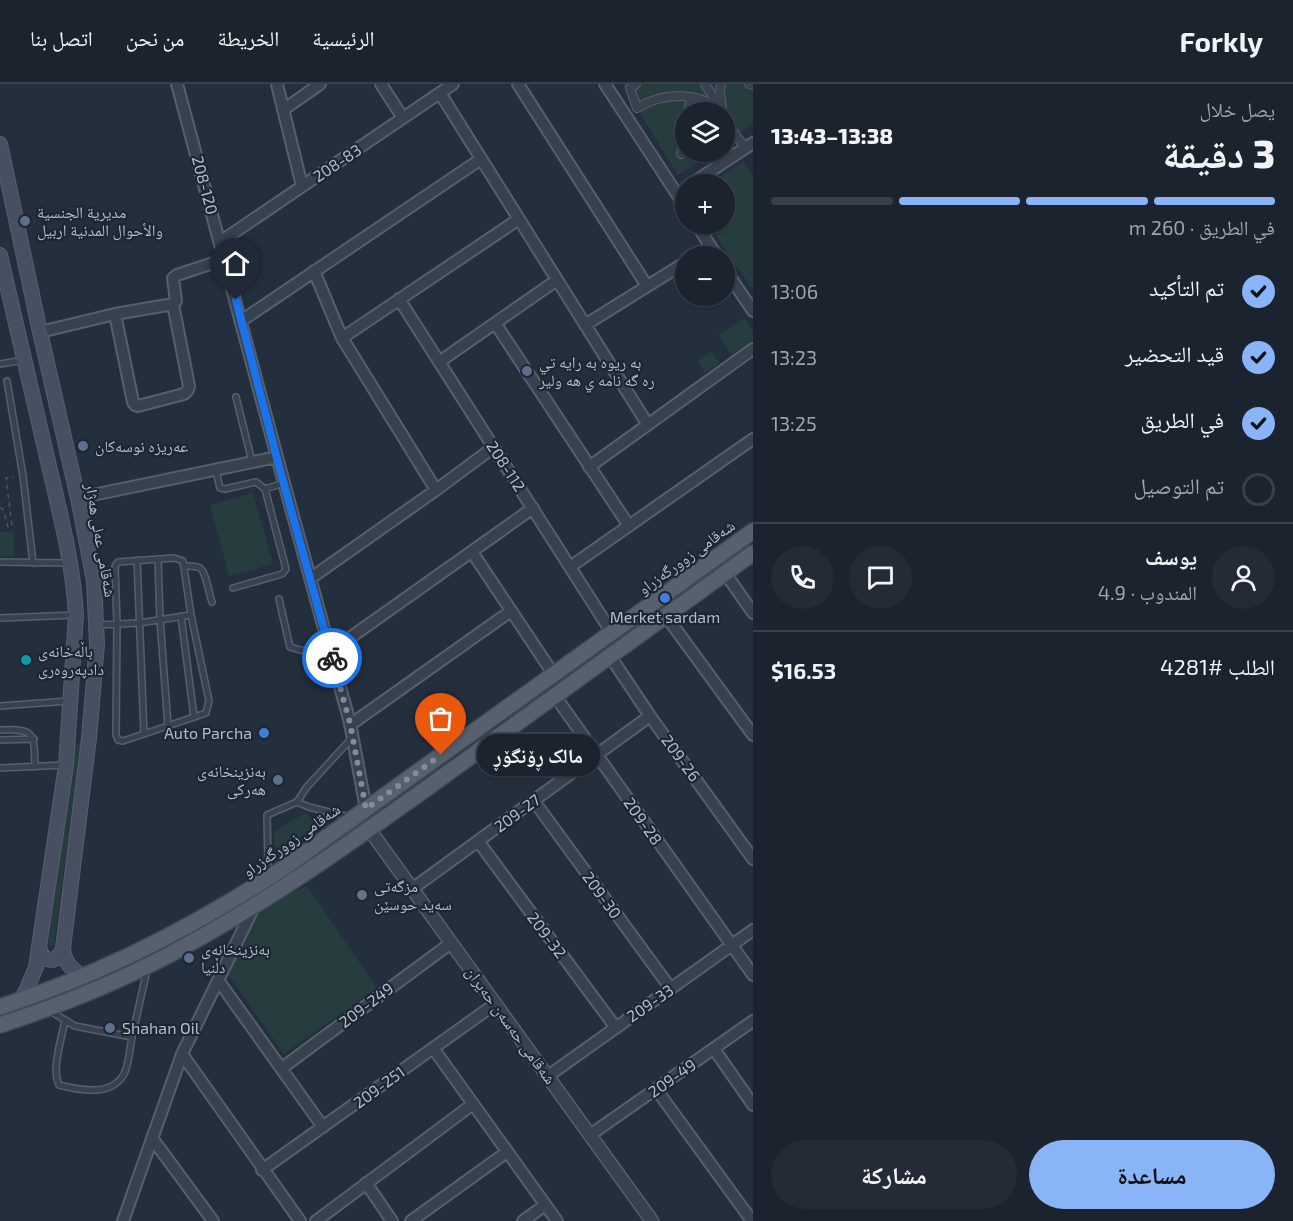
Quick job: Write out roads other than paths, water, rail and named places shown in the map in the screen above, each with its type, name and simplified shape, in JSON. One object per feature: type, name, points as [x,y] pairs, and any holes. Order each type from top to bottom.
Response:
[{"type":"main road","name":"شەقامی عەلی هەژار","points":[[0,144],[39,332],[78,498],[94,581],[97,644],[89,738],[63,948]]},
{"type":"main road","points":[[0,255],[56,493],[75,592],[76,615],[66,765],[36,967],[20,1001]]},
{"type":"main road","name":"شەقامی زوورگەزراو","points":[[0,1007],[114,964],[242,896],[360,814],[753,531]]},
{"type":"main road","points":[[736,543],[750,556]]},
{"type":"main road","name":"شەقامی زوورگەزراو","points":[[0,1025],[46,1009],[148,966],[188,945],[255,904],[369,829],[750,556]]},
{"type":"main road","points":[[39,946],[43,957],[50,960],[60,955],[63,948]]},
{"type":"main road","points":[[63,948],[68,964],[82,976]]},
{"type":"street","name":"208-120","points":[[177,84],[350,725],[360,814]]},
{"type":"street","points":[[277,84],[302,186]]},
{"type":"street","points":[[283,110],[320,84]]},
{"type":"street","points":[[381,84],[403,118]]},
{"type":"street","name":"208-83","points":[[220,242],[453,84]]},
{"type":"street","points":[[518,84],[647,286]]},
{"type":"street","points":[[605,84],[675,183]]},
{"type":"street","points":[[636,84],[630,88],[637,108],[649,101],[664,97],[687,96],[705,102]]},
{"type":"street","points":[[705,84],[716,102]]},
{"type":"street","points":[[721,84],[721,102]]},
{"type":"street","points":[[440,93],[648,425]]},
{"type":"street","points":[[690,102],[691,97]]},
{"type":"street","points":[[706,174],[749,145],[735,134]]},
{"type":"street","points":[[241,321],[481,159]]},
{"type":"street","points":[[342,338],[519,219]]},
{"type":"street","points":[[116,314],[132,402],[138,406],[184,394],[189,386],[173,304],[176,301],[173,278],[225,259]]},
{"type":"street","points":[[585,325],[675,269]]},
{"type":"street","points":[[314,271],[342,338],[436,490]]},
{"type":"street","points":[[439,362],[557,280]]},
{"type":"street","points":[[735,284],[753,311]]},
{"type":"street","name":"208-112","points":[[399,299],[612,633]]},
{"type":"street","points":[[39,332],[116,314],[173,304]]},
{"type":"street","points":[[495,323],[629,526]]},
{"type":"street","points":[[589,466],[753,349]]},
{"type":"street","points":[[570,567],[753,439]]},
{"type":"street","points":[[311,578],[494,447]]},
{"type":"street","points":[[78,498],[277,457]]},
{"type":"street","points":[[330,652],[533,508]]},
{"type":"street","points":[[472,552],[554,675]]},
{"type":"street","points":[[725,573],[753,613]]},
{"type":"street","points":[[350,725],[511,611]]},
{"type":"street","points":[[666,616],[753,735]]},
{"type":"street","name":"209-26","points":[[610,656],[650,716],[753,859]]},
{"type":"street","name":"209-28","points":[[555,696],[753,975]]},
{"type":"street","name":"209-27","points":[[412,889],[650,716]]},
{"type":"street","name":"209-30","points":[[534,801],[671,988]]},
{"type":"street","name":"شەقامی حەسەن حەیران","points":[[369,829],[652,1221]]},
{"type":"street","points":[[743,844],[753,837]]},
{"type":"street","name":"209-32","points":[[478,842],[616,1028]]},
{"type":"street","points":[[123,1221],[182,1054],[255,904]]},
{"type":"street","name":"209-33","points":[[548,1076],[753,930]]},
{"type":"street","name":"209-249","points":[[282,1068],[451,942]]},
{"type":"street","points":[[218,980],[323,1126]]},
{"type":"street","name":"209-251","points":[[262,1170],[495,1004]]},
{"type":"street","name":"209-49","points":[[590,1135],[753,1021]]},
{"type":"street","points":[[433,1048],[557,1221]]},
{"type":"street","points":[[714,1049],[753,1105]]},
{"type":"street","points":[[182,1054],[300,1221]]},
{"type":"street","points":[[656,1089],[752,1221]]},
{"type":"street","points":[[316,1221],[473,1104]]},
{"type":"street","points":[[152,1138],[213,1221]]},
{"type":"street","points":[[411,1221],[507,1152]]},
{"type":"street","points":[[366,1183],[393,1221]]},
{"type":"street","points":[[524,1221],[545,1205]]},
{"type":"lane","points":[[0,364],[24,360]]},
{"type":"lane","points":[[7,381],[33,562]]},
{"type":"lane","points":[[236,397],[252,462]]},
{"type":"lane","points":[[215,470],[220,488],[225,489],[256,482],[265,489],[286,569],[282,574],[233,588]]},
{"type":"lane","points":[[265,489],[284,483]]},
{"type":"lane","points":[[158,559],[168,726]]},
{"type":"lane","points":[[158,559],[183,561],[209,701],[207,713],[123,741],[118,740],[116,735],[116,566],[118,562],[158,559]]},
{"type":"lane","points":[[137,560],[144,734]]},
{"type":"lane","points":[[0,562],[70,563]]},
{"type":"lane","points":[[184,566],[196,566],[204,572],[212,602]]},
{"type":"lane","points":[[279,599],[290,647],[297,650],[330,652]]},
{"type":"lane","points":[[0,618],[76,615]]},
{"type":"lane","points":[[97,625],[139,623],[192,615]]},
{"type":"lane","points":[[181,616],[194,717]]},
{"type":"lane","points":[[0,706],[70,701]]},
{"type":"lane","points":[[0,730],[26,731],[33,739],[35,767]]},
{"type":"lane","points":[[261,883],[268,865],[267,815],[297,802],[306,788],[352,738]]},
{"type":"lane","points":[[0,740],[33,739]]},
{"type":"lane","points":[[0,768],[66,765]]},
{"type":"lane","points":[[297,802],[309,807],[360,814]]},
{"type":"lane","points":[[65,1020],[56,1078],[59,1085],[74,1089],[103,1090],[118,1083],[125,1073],[148,966]]},
{"type":"lane","points":[[46,1009],[75,1026],[132,1036]]},
{"type":"place","name":"مديرية الجنسية والأحوال المدنية اربيل","points":[[25,221]]},
{"type":"place","name":"به ريوه به رايه تي ره گه نامه ي هه ولير","points":[[527,371]]},
{"type":"place","name":"عەریزە نوسەکان","points":[[83,446]]},
{"type":"place","name":"Merket sardam","points":[[665,598]]},
{"type":"place","name":"باڵەخانەی دادپەروەری","points":[[26,660]]},
{"type":"place","name":"Auto Parcha","points":[[264,733]]},
{"type":"place","name":"مالک ڕۆنگۆڕ","points":[[441,755]]},
{"type":"place","name":"بەنزینخانەی هەرکی","points":[[278,780]]},
{"type":"place","name":"مزگەتی سەید حوسێن","points":[[362,895]]},
{"type":"place","name":"بەنزینخانەی دڵنیا","points":[[189,958]]},
{"type":"place","name":"Shahan Oil","points":[[110,1028]]}]
